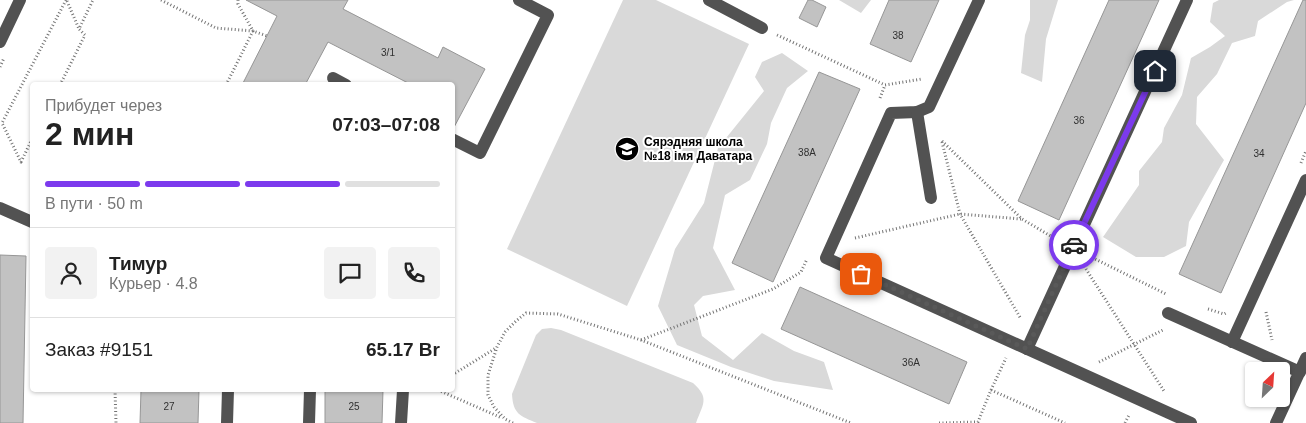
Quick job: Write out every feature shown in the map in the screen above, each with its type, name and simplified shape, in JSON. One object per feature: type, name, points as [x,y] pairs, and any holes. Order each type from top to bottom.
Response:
[{"type":"street","points":[[0,42],[20,0]]},
{"type":"street","points":[[455,140],[480,153],[548,15],[519,0]]},
{"type":"street","points":[[710,0],[762,28]]},
{"type":"street","points":[[979,0],[930,107],[916,112],[890,114],[826,258],[1187,421]]},
{"type":"street","points":[[1027,349],[1187,0]]},
{"type":"street","points":[[333,78],[340,82]]},
{"type":"street","points":[[916,112],[932,198]]},
{"type":"street","points":[[1232,342],[1306,180]]},
{"type":"street","points":[[0,208],[30,221]]},
{"type":"street","points":[[1168,313],[1278,362]]},
{"type":"street","points":[[1276,423],[1306,358]]},
{"type":"street","points":[[1290,367],[1300,372]]},
{"type":"street","points":[[227,423],[228,392]]},
{"type":"street","points":[[309,423],[310,392]]},
{"type":"street","points":[[402,423],[403,392]]},
{"type":"path","points":[[62,82],[85,35],[79,29],[66,0]]},
{"type":"path","points":[[30,143],[21,162],[2,123],[66,0]]},
{"type":"path","points":[[79,29],[93,0]]},
{"type":"path","points":[[161,0],[216,28],[253,31],[267,36]]},
{"type":"path","points":[[238,2],[253,31]]},
{"type":"path","points":[[762,28],[886,85],[925,78],[930,107],[942,141],[960,214],[1025,326]]},
{"type":"path","points":[[228,82],[253,31]]},
{"type":"path","points":[[878,103],[886,85]]},
{"type":"path","points":[[834,242],[960,214],[1022,219]]},
{"type":"path","points":[[1073,248],[1187,421]]},
{"type":"path","points":[[641,340],[773,289],[802,272],[810,253]]},
{"type":"path","points":[[1259,284],[1278,362]]},
{"type":"path","points":[[505,419],[494,407],[488,395],[488,375],[497,347],[505,332],[526,313],[558,314],[641,340],[851,423]]},
{"type":"path","points":[[1079,372],[1184,320]]},
{"type":"path","points":[[455,374],[497,347]]},
{"type":"path","points":[[939,423],[978,423],[1008,355]]},
{"type":"path","points":[[991,390],[1065,423]]},
{"type":"path","points":[[115,392],[116,423]]},
{"type":"path","points":[[443,392],[513,423]]},
{"type":"shaded area","name":"Сярэдняя школа №18 імя Даватара","points":[[623,0],[656,0],[749,44],[627,306],[507,249]]},
{"type":"shaded area","points":[[839,0],[871,0],[861,13]]},
{"type":"shaded area","points":[[1030,0],[1058,0],[1046,39],[1042,82],[1021,73],[1025,35],[1030,20]]},
{"type":"shaded area","points":[[1219,0],[1294,0],[1287,2],[1258,21],[1255,36],[1232,43],[1217,74],[1197,97],[1196,124],[1224,160],[1189,222],[1186,246],[1164,257],[1136,257],[1103,237],[1139,185],[1139,171],[1162,142],[1164,128],[1182,95],[1191,58],[1225,36],[1210,22],[1213,3]]},
{"type":"shaded area","points":[[782,53],[808,71],[787,88],[771,123],[767,144],[750,180],[725,195],[713,248],[735,290],[703,296],[694,305],[702,336],[733,360],[762,333],[794,351],[824,362],[833,390],[774,381],[731,367],[677,345],[658,306],[675,249],[704,203],[718,148],[764,91],[755,77],[762,62]]},
{"type":"shaded area","points":[[542,329],[561,330],[693,383],[702,393],[704,402],[696,423],[537,423],[522,416],[514,406],[512,394],[536,335]]},
{"type":"building","points":[[246,0],[348,0],[343,9],[438,58],[443,47],[485,69],[455,125],[455,82],[406,82],[328,42],[307,82],[244,82],[277,16]]},
{"type":"building","points":[[808,0],[826,7],[817,27],[799,18]]},
{"type":"building","points":[[889,0],[939,0],[911,62],[870,44]]},
{"type":"building","points":[[1109,0],[1159,0],[1059,220],[1018,201]]},
{"type":"building","points":[[1303,0],[1306,0],[1306,103],[1221,293],[1179,274]]},
{"type":"building","points":[[819,72],[860,89],[773,282],[732,263]]},
{"type":"building","points":[[0,255],[26,256],[23,423],[0,423]]},
{"type":"building","points":[[800,287],[967,362],[949,404],[781,329]]},
{"type":"building","points":[[141,392],[199,392],[198,423],[140,423]]},
{"type":"building","points":[[325,392],[383,392],[382,423],[325,423]]},
{"type":"way so far","points":[[861,274],[1027,349],[1074,245]]},
{"type":"place","name":"Сярэдняя школа №18 імя Даватара","points":[[627,149]]},
{"type":"route","points":[[1074,245],[1155,71]]}]
